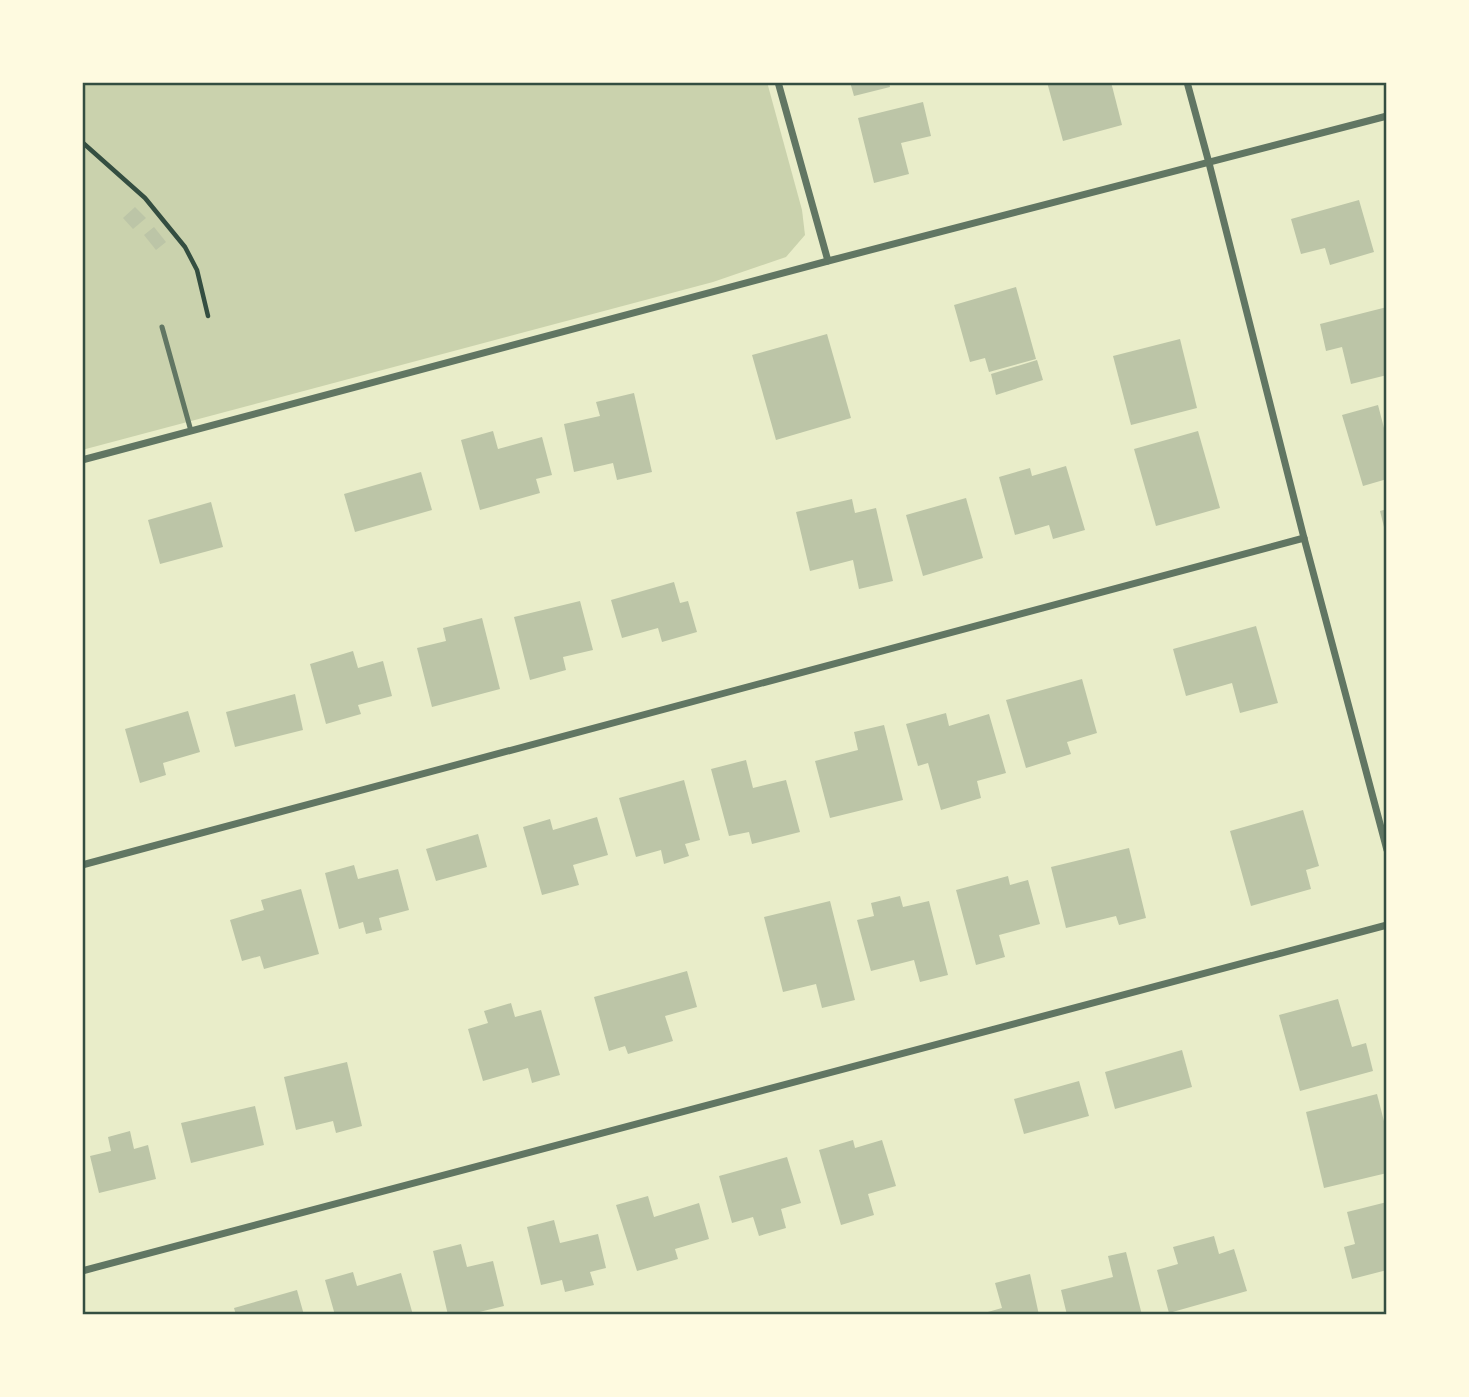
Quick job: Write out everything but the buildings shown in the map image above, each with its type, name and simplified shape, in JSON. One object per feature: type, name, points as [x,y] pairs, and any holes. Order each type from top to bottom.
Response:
[{"type":"street","points":[[778,82],[828,261]]},
{"type":"street","points":[[1187,82],[1387,850]]},
{"type":"street","points":[[82,460],[828,261],[1387,116]]},
{"type":"street","points":[[82,865],[1304,538]]},
{"type":"street","points":[[82,1271],[1387,925]]},
{"type":"lane","points":[[162,327],[191,431]]},
{"type":"path","points":[[82,142],[145,198],[185,247],[197,270],[208,316]]},
{"type":"green space","points":[[82,82],[767,82],[802,210],[805,235],[786,257],[713,282],[82,450]]}]
